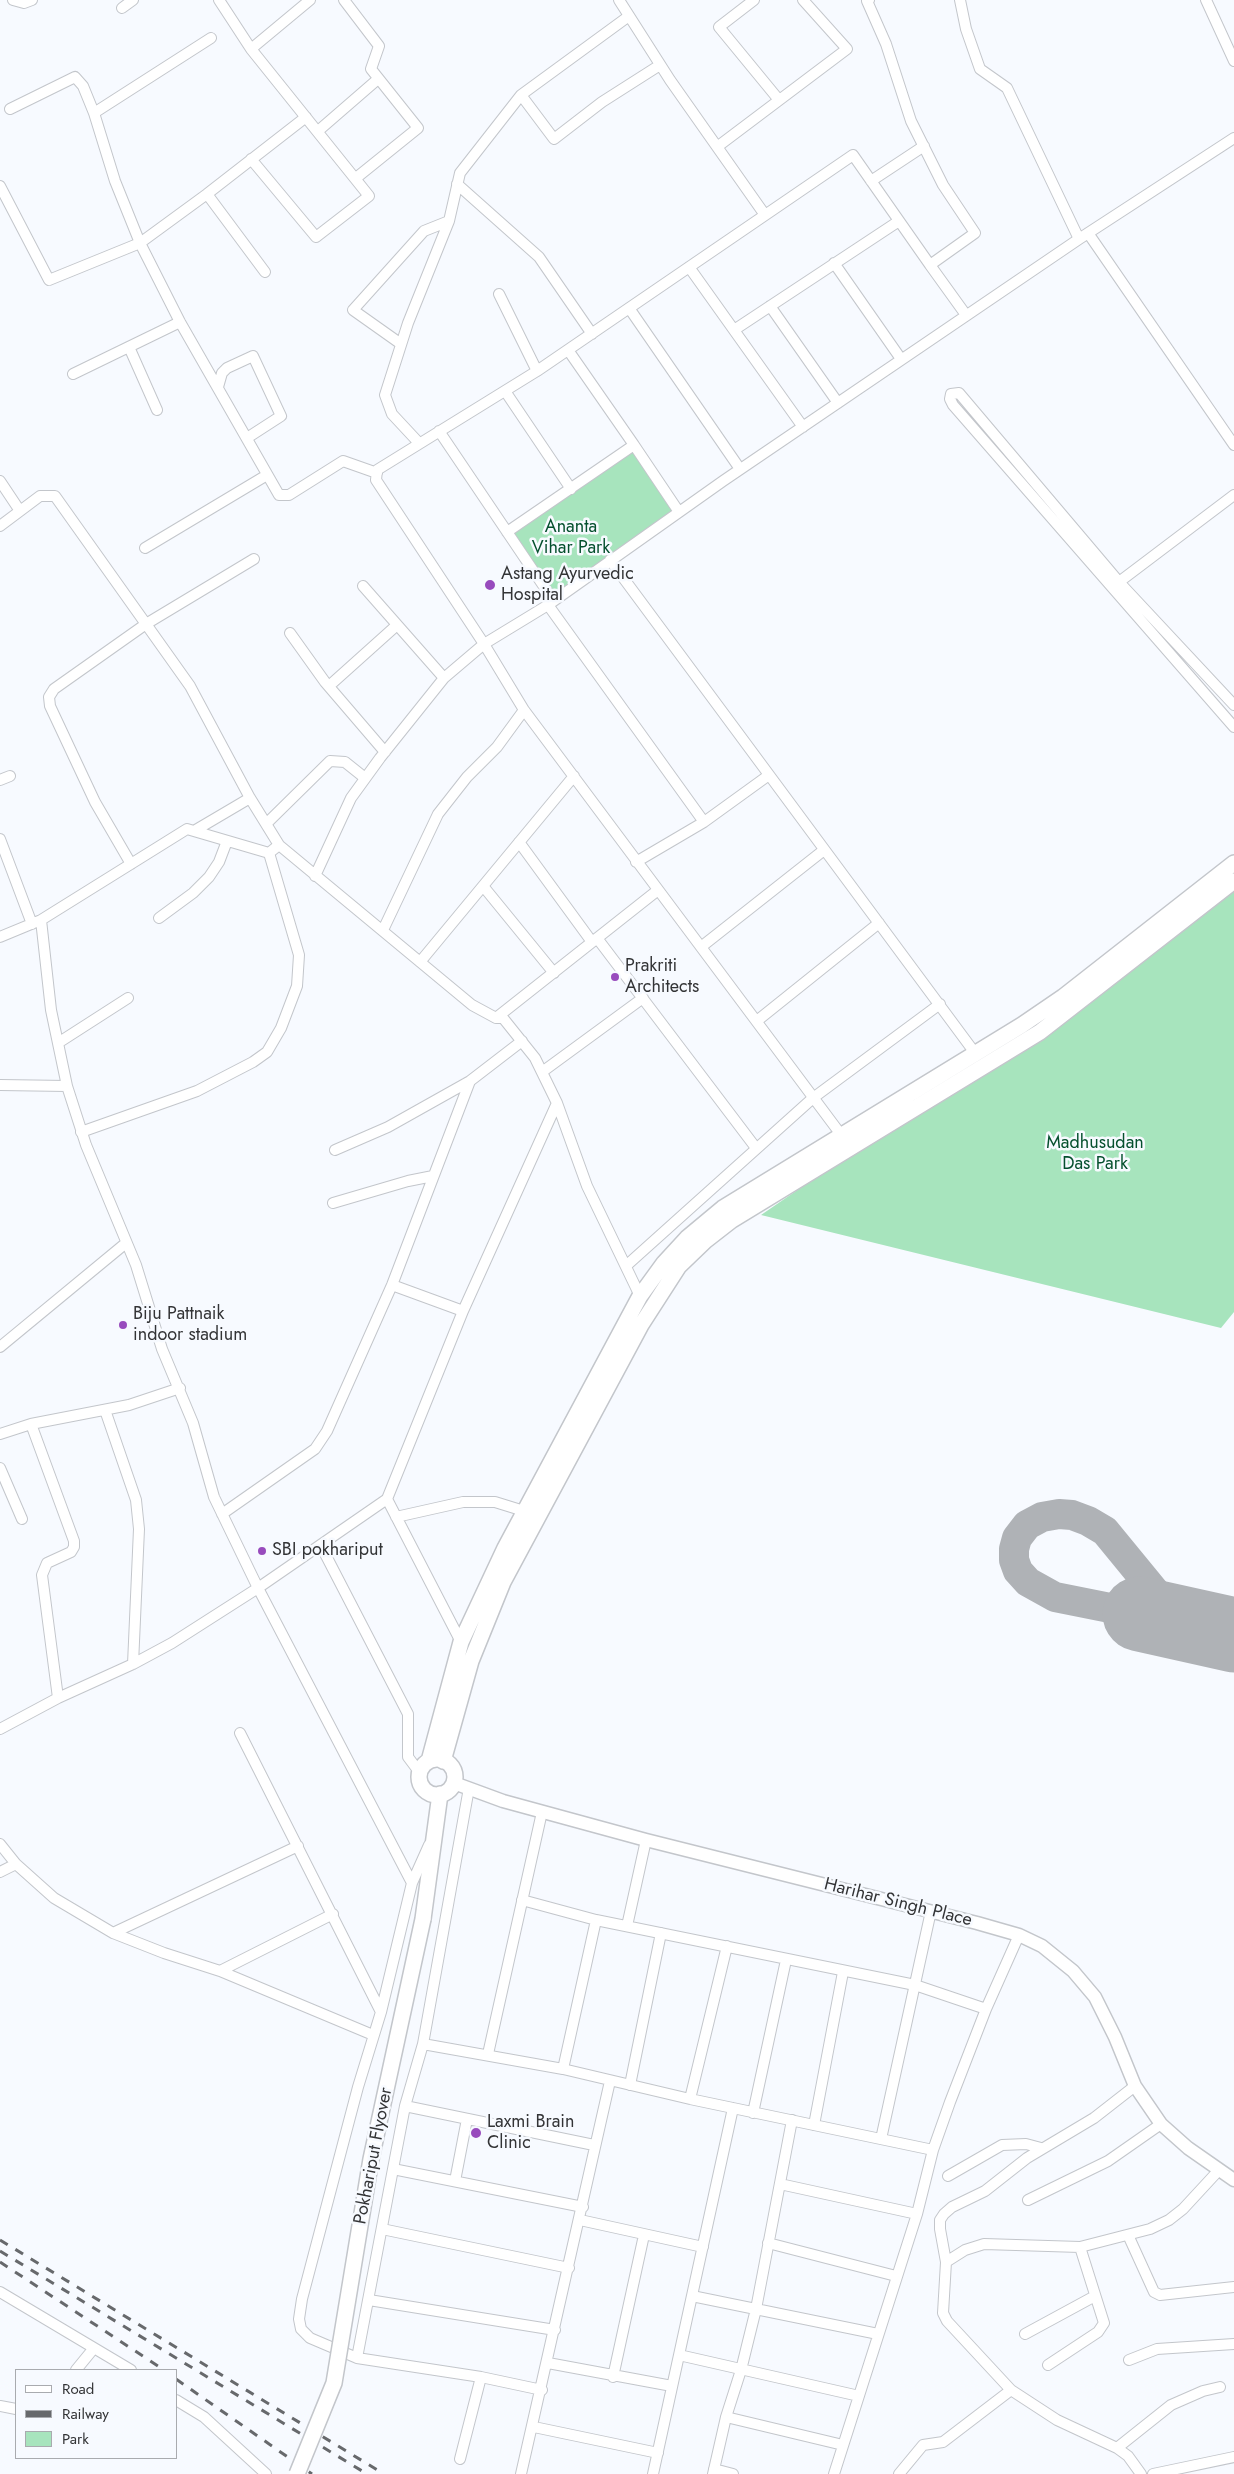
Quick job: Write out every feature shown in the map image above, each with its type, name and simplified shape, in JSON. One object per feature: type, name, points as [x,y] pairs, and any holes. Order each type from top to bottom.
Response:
[{"type":"main road","points":[[431,1765],[461,1642],[524,1511],[640,1296],[664,1263],[688,1238],[723,1208],[1022,1025],[1063,997],[1234,864]]},
{"type":"main road","points":[[431,1765],[451,1766],[454,1771],[454,1783],[450,1789],[440,1794],[434,1794],[423,1788],[420,1782],[431,1765],[503,1582],[641,1324],[679,1266],[732,1220],[1040,1032],[1234,881]]},
{"type":"main road","name":"Pokhariput Flyover","points":[[297,2474],[334,2383],[371,2159],[423,1919],[440,1794]]},
{"type":"street","points":[[14,0],[24,3],[32,0]]},
{"type":"street","points":[[122,8],[133,0]]},
{"type":"street","points":[[219,0],[251,49],[369,196],[316,237],[250,159]]},
{"type":"street","points":[[251,49],[310,0]]},
{"type":"street","points":[[344,0],[379,46],[371,69],[418,128],[356,178]]},
{"type":"street","points":[[619,0],[660,65],[765,215]]},
{"type":"street","points":[[754,0],[719,27],[779,100]]},
{"type":"street","points":[[717,147],[847,49],[803,0]]},
{"type":"street","points":[[869,0],[867,1],[886,44],[911,121],[943,185],[975,233],[930,265]]},
{"type":"street","points":[[960,0],[966,29],[980,69],[1008,88],[1079,239]]},
{"type":"street","points":[[1206,0],[1231,49],[1234,62]]},
{"type":"street","points":[[419,443],[392,414],[385,395],[402,344],[449,221],[460,173],[521,95],[629,16]]},
{"type":"street","points":[[94,113],[211,38]]},
{"type":"street","points":[[521,95],[554,139],[602,102],[660,65]]},
{"type":"street","points":[[10,109],[75,77],[83,86],[94,113],[115,181],[140,243],[180,322],[279,495],[289,495],[343,461],[377,473]]},
{"type":"street","points":[[318,131],[378,80]]},
{"type":"street","points":[[0,186],[49,280],[140,243],[306,117]]},
{"type":"street","points":[[315,876],[351,798],[365,778],[444,678],[484,644],[550,602],[740,469],[1088,232],[1234,138]]},
{"type":"street","points":[[871,181],[924,146]]},
{"type":"street","points":[[842,1136],[812,1098],[758,1020],[636,862],[524,710],[484,644],[376,480],[377,470],[537,371],[853,155],[966,315]]},
{"type":"street","points":[[457,184],[540,257],[592,334]]},
{"type":"street","points":[[207,194],[265,272]]},
{"type":"street","points":[[402,344],[353,310],[424,231],[449,221]]},
{"type":"street","points":[[734,330],[899,221]]},
{"type":"street","points":[[1088,232],[1234,445]]},
{"type":"street","points":[[834,263],[901,359]]},
{"type":"street","points":[[689,267],[803,426]]},
{"type":"street","points":[[499,294],[537,371]]},
{"type":"street","points":[[770,306],[838,403]]},
{"type":"street","points":[[629,308],[740,469]]},
{"type":"street","points":[[73,374],[180,322]]},
{"type":"street","points":[[129,347],[158,410]]},
{"type":"street","points":[[568,350],[679,512]]},
{"type":"street","points":[[218,387],[222,373],[226,368],[253,356],[281,416],[246,438]]},
{"type":"street","points":[[505,391],[571,489]]},
{"type":"street","points":[[1234,705],[1115,585],[953,405],[950,399],[951,394],[959,392],[1115,585],[1234,727]]},
{"type":"street","points":[[439,431],[508,532],[550,602],[704,822]]},
{"type":"street","points":[[508,532],[634,445]]},
{"type":"street","points":[[145,548],[267,475]]},
{"type":"street","points":[[0,481],[20,511]]},
{"type":"street","points":[[1115,585],[1234,495]]},
{"type":"street","points":[[0,526],[40,496],[55,496],[190,686],[250,798],[279,845],[472,1005],[496,1018],[503,1018],[535,1058],[542,1072],[557,1103],[587,1186],[627,1265],[640,1296]]},
{"type":"street","points":[[131,864],[96,802],[50,706],[49,697],[54,689],[146,624],[254,559]]},
{"type":"street","points":[[610,560],[975,1053]]},
{"type":"street","points":[[363,586],[444,678]]},
{"type":"street","points":[[329,686],[397,625]]},
{"type":"street","points":[[290,633],[329,686],[385,752]]},
{"type":"street","points":[[383,930],[438,814],[467,777],[497,747],[524,710]]},
{"type":"street","points":[[266,824],[330,761],[345,762],[365,778]]},
{"type":"street","points":[[636,862],[704,822],[769,775]]},
{"type":"street","points":[[420,962],[574,776]]},
{"type":"street","points":[[194,831],[250,798]]},
{"type":"street","points":[[0,937],[37,922],[187,829],[269,852],[279,845]]},
{"type":"street","points":[[0,839],[37,922],[51,1010],[67,1086],[81,1132],[154,1317],[162,1349],[180,1388],[193,1423],[212,1489],[258,1588],[412,1883]]},
{"type":"street","points":[[159,918],[193,893],[208,877],[218,862],[227,841]]},
{"type":"street","points":[[519,842],[594,940],[643,998],[756,1148]]},
{"type":"street","points":[[701,947],[824,850]]},
{"type":"street","points":[[81,1132],[197,1091],[253,1062],[266,1052],[280,1028],[297,986],[299,955],[269,852]]},
{"type":"street","points":[[483,886],[554,972]]},
{"type":"street","points":[[496,1018],[658,890]]},
{"type":"street","points":[[758,1020],[878,923]]},
{"type":"street","points":[[58,1043],[128,998]]},
{"type":"street","points":[[542,1072],[643,998]]},
{"type":"street","points":[[627,1265],[812,1098],[940,1004]]},
{"type":"street","points":[[335,1150],[388,1127],[470,1081],[522,1041]]},
{"type":"street","points":[[222,1514],[315,1449],[327,1432],[392,1285],[470,1081]]},
{"type":"street","points":[[0,1085],[67,1086]]},
{"type":"street","points":[[0,1729],[58,1698],[133,1664],[172,1643],[321,1546],[386,1499],[463,1311],[557,1103]]},
{"type":"street","points":[[333,1203],[408,1181],[434,1176]]},
{"type":"street","points":[[0,1347],[126,1243]]},
{"type":"street","points":[[392,1285],[463,1311]]},
{"type":"street","points":[[0,1434],[31,1424],[105,1410],[180,1388]]},
{"type":"street","points":[[105,1410],[136,1500],[139,1529],[133,1664]]},
{"type":"street","points":[[31,1424],[74,1541],[74,1547],[71,1552],[47,1563],[42,1574],[58,1698]]},
{"type":"street","points":[[0,1468],[22,1519]]},
{"type":"street","points":[[386,1499],[461,1642]]},
{"type":"street","points":[[396,1517],[463,1502],[495,1502],[524,1511]]},
{"type":"street","points":[[321,1546],[408,1714],[408,1757],[431,1765]]},
{"type":"street","points":[[240,1733],[381,2012]]},
{"type":"street","name":"Harihar Singh Place","points":[[454,1783],[542,1812],[646,1840],[932,1911],[1019,1935],[1042,1946],[1072,1970],[1095,1998],[1115,2037],[1136,2086],[1161,2124],[1234,2180]]},
{"type":"street","points":[[357,2358],[405,2106],[423,2044],[469,1788]]},
{"type":"street","points":[[488,2054],[542,1812]]},
{"type":"street","points":[[434,1833],[412,1883],[381,2012],[372,2035],[304,2289],[299,2319],[301,2329],[310,2338],[357,2358],[481,2377],[542,2390]]},
{"type":"street","points":[[627,1926],[646,1840]]},
{"type":"street","points":[[0,1844],[16,1864],[54,1898],[113,1933],[164,1953],[220,1971],[372,2035]]},
{"type":"street","points":[[113,1933],[298,1846]]},
{"type":"street","points":[[0,1872],[16,1864]]},
{"type":"street","points":[[522,1900],[596,1920],[728,1946],[843,1972],[915,1985],[986,2009]]},
{"type":"street","points":[[881,2139],[932,1911]]},
{"type":"street","points":[[220,1971],[333,1914]]},
{"type":"street","points":[[563,2069],[596,1920]]},
{"type":"street","points":[[630,2085],[662,1933]]},
{"type":"street","points":[[834,2474],[917,2214],[933,2150],[986,2009],[1019,1935]]},
{"type":"street","points":[[690,2099],[728,1946]]},
{"type":"street","points":[[753,2113],[786,1960]]},
{"type":"street","points":[[814,2125],[843,1972]]},
{"type":"street","points":[[423,2044],[488,2054],[563,2069],[610,2082],[933,2150]]},
{"type":"street","points":[[521,2474],[534,2427],[583,2207],[594,2145],[610,2082]]},
{"type":"street","points":[[1136,2086],[1094,2118],[1041,2148],[985,2191],[944,2214],[940,2220],[940,2229],[946,2262],[943,2313],[955,2330],[1011,2390],[1057,2420],[1117,2448],[1128,2456],[1141,2474]]},
{"type":"street","points":[[405,2106],[594,2145]]},
{"type":"street","points":[[653,2474],[733,2108]]},
{"type":"street","points":[[455,2180],[467,2119]]},
{"type":"street","points":[[733,2474],[714,2472],[726,2417],[741,2370],[756,2309],[792,2120]]},
{"type":"street","points":[[1028,2200],[1108,2160],[1161,2124]]},
{"type":"street","points":[[948,2176],[1002,2145],[1026,2144],[1041,2148]]},
{"type":"street","points":[[393,2169],[583,2207]]},
{"type":"street","points":[[946,2262],[974,2246],[991,2242],[1080,2247],[1128,2235],[1169,2220],[1183,2209],[1219,2170]]},
{"type":"street","points":[[780,2184],[917,2214]]},
{"type":"street","points":[[580,2220],[703,2247]]},
{"type":"street","points":[[382,2229],[569,2268]]},
{"type":"street","points":[[614,2377],[644,2235]]},
{"type":"street","points":[[1128,2235],[1154,2292],[1160,2295],[1234,2287]]},
{"type":"street","points":[[768,2243],[896,2276]]},
{"type":"street","points":[[1048,2365],[1103,2327],[1104,2318],[1080,2247]]},
{"type":"street","points":[[0,2292],[129,2369]]},
{"type":"street","points":[[692,2296],[878,2334]]},
{"type":"street","points":[[1025,2334],[1096,2296]]},
{"type":"street","points":[[369,2300],[555,2330]]},
{"type":"street","points":[[1129,2360],[1157,2349],[1234,2344]]},
{"type":"street","points":[[77,2369],[94,2348]]},
{"type":"street","points":[[679,2355],[859,2396]]},
{"type":"street","points":[[548,2363],[614,2377],[672,2386]]},
{"type":"street","points":[[460,2459],[481,2377]]},
{"type":"street","points":[[1117,2448],[1171,2405],[1203,2391],[1220,2387]]},
{"type":"street","points":[[899,2474],[923,2445],[943,2442],[1011,2390]]},
{"type":"street","points":[[178,2401],[204,2417],[266,2474]]},
{"type":"street","points":[[0,2406],[15,2409]]},
{"type":"street","points":[[726,2417],[843,2445]]},
{"type":"street","points":[[534,2427],[658,2453]]},
{"type":"street","points":[[1153,2474],[1234,2457]]},
{"type":"green space","name":"Ananta Vihar Park","points":[[634,451],[676,512],[554,599],[509,532]]},
{"type":"green space","name":"Madhusudan Das Park","points":[[1234,881],[1234,1312],[1221,1328],[761,1215],[1132,961]]},
{"type":"taxiway","points":[[1140,1614],[1055,1597],[1028,1582],[1018,1571],[1014,1560],[1017,1538],[1027,1525],[1042,1517],[1059,1514],[1072,1515],[1088,1521],[1105,1531],[1169,1609],[1198,1623],[1234,1635]]},
{"type":"runway","points":[[1140,1614],[1234,1635]]},
{"type":"railway","points":[[0,2240],[384,2474]]},
{"type":"railway","points":[[0,2251],[367,2474]]},
{"type":"railway","points":[[0,2262],[162,2369]]},
{"type":"railway","points":[[178,2380],[312,2474]]},
{"type":"place","name":"Astang Ayurvedic Hospital","points":[[490,585]]},
{"type":"place","name":"Prakriti Architects","points":[[615,977]]},
{"type":"place","name":"Biju Pattnaik indoor stadium","points":[[123,1325]]},
{"type":"place","name":"SBI pokhariput","points":[[262,1551]]},
{"type":"place","name":"Laxmi Brain Clinic","points":[[476,2133]]}]
